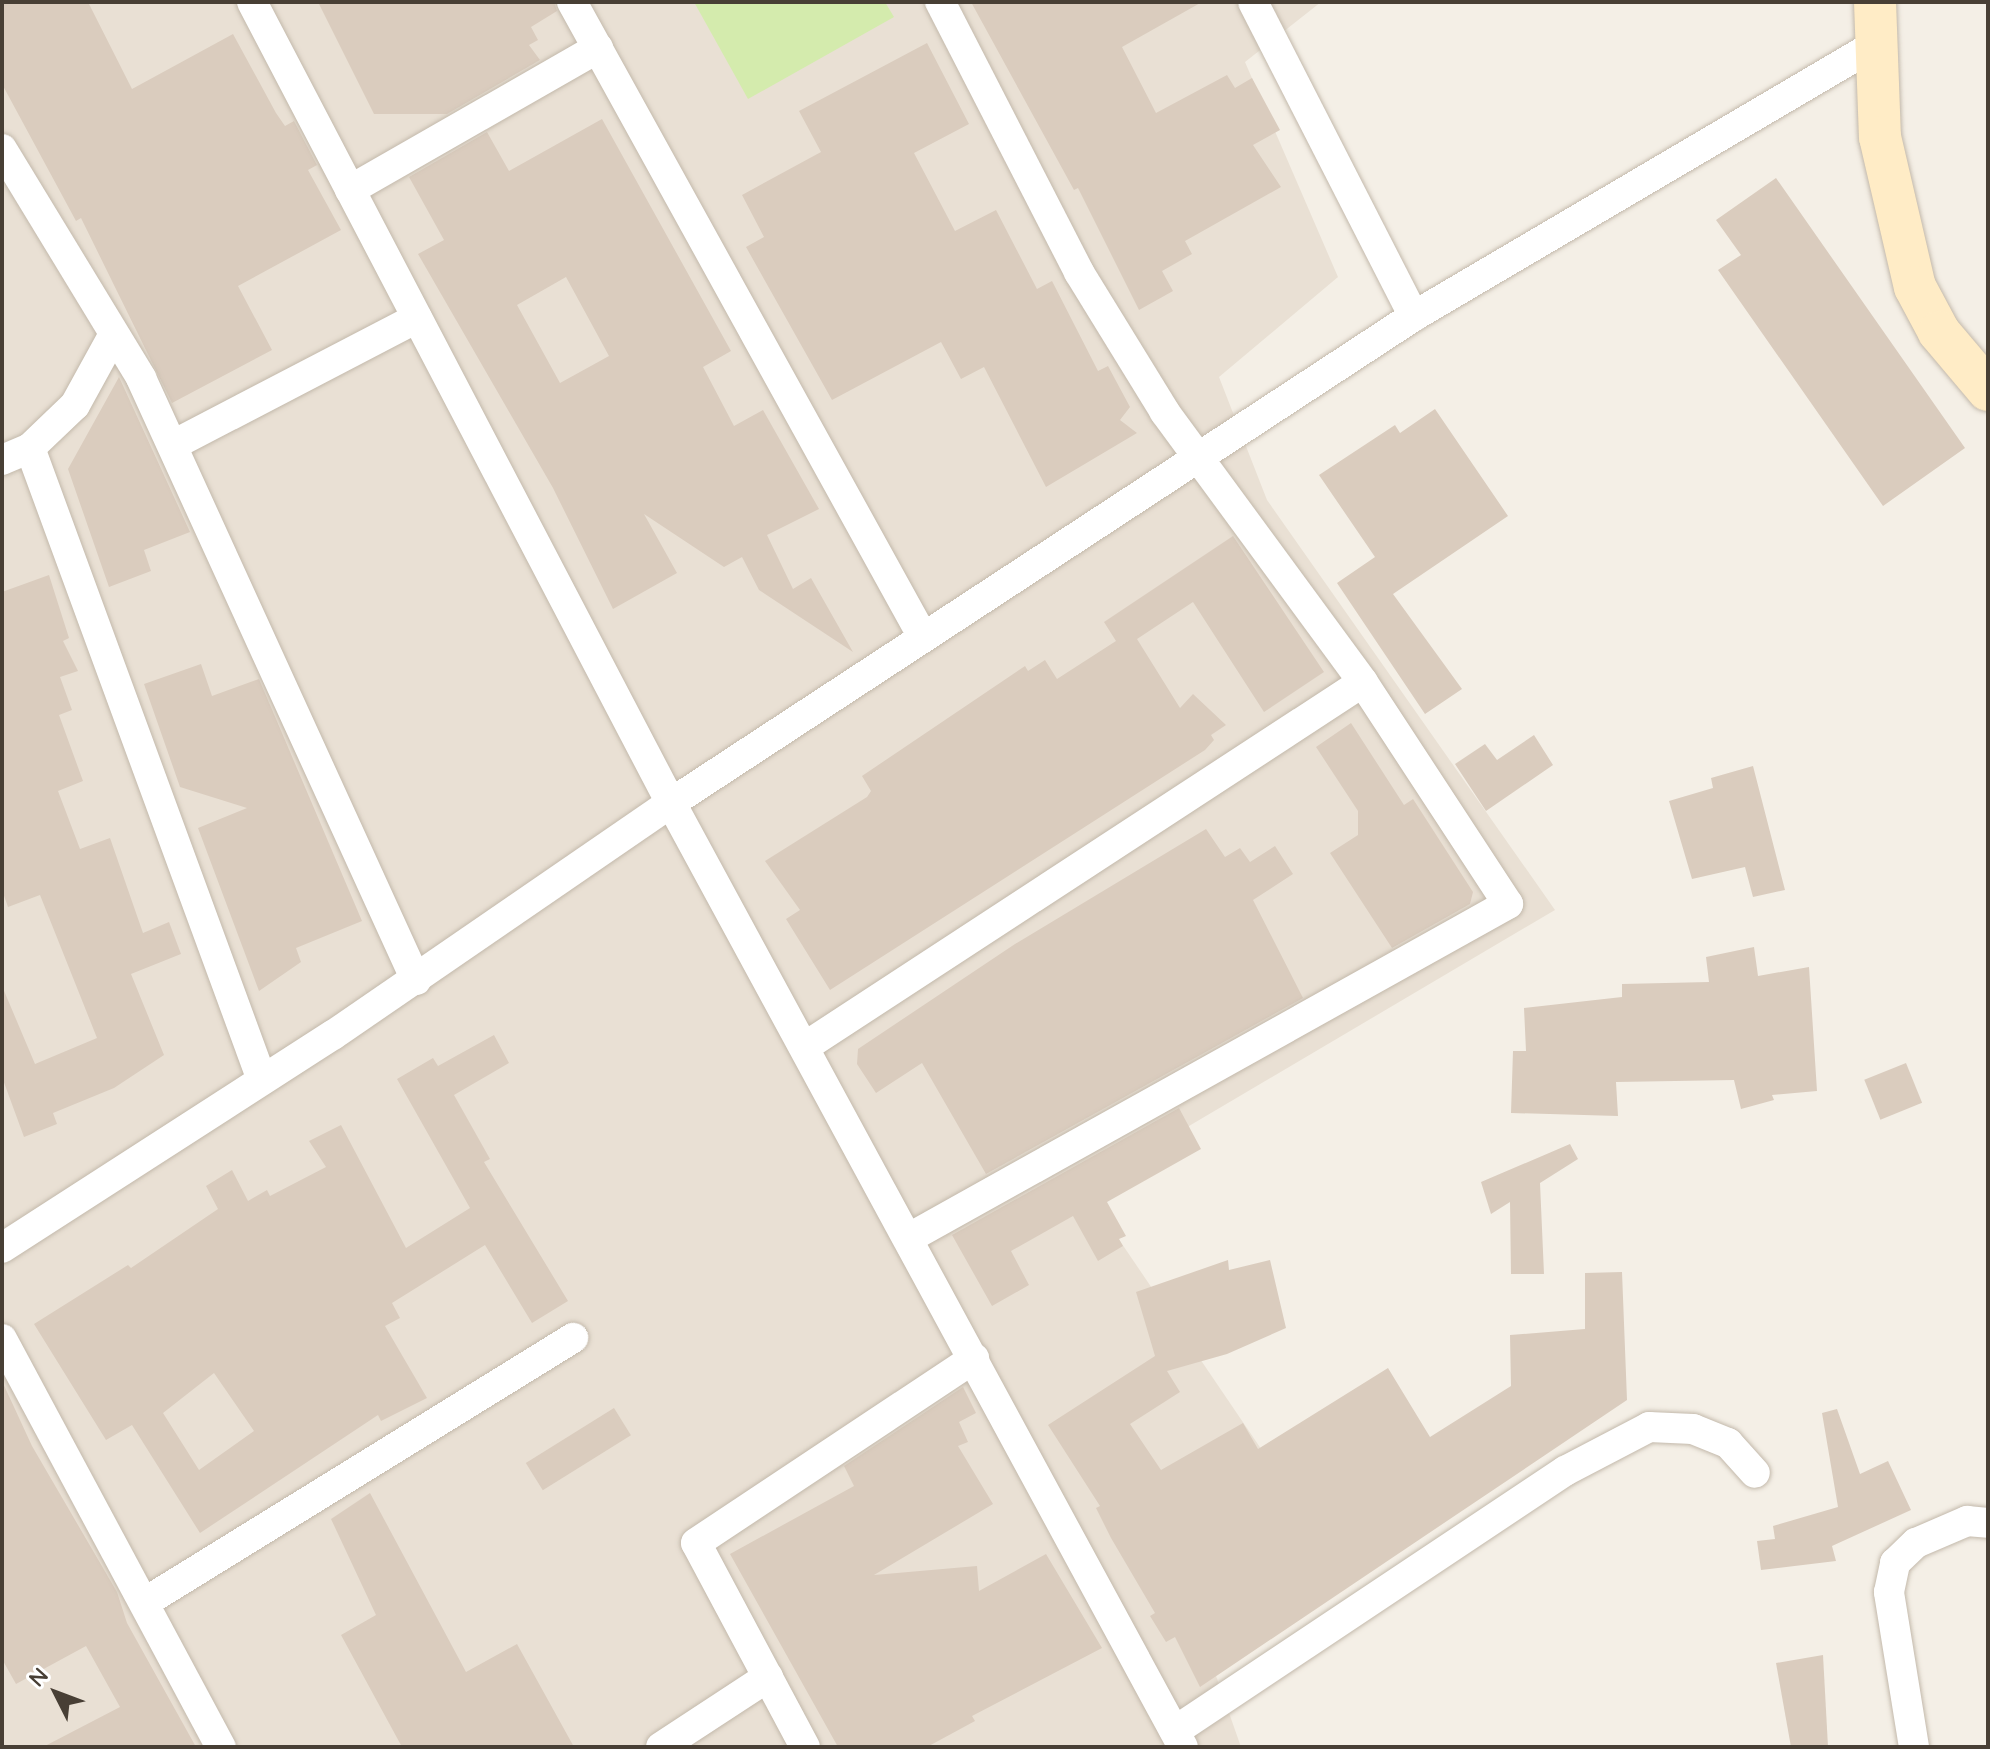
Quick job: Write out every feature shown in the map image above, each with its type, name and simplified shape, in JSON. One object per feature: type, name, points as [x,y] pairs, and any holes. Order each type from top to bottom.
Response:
[{"type":"main road","points":[[1875,2],[1873,46],[1880,137],[1915,287],[1939,332],[1988,390]]},
{"type":"street","points":[[252,2],[671,803],[806,1046],[1179,1739],[1565,1471],[1649,1427],[1693,1429],[1728,1443],[1755,1473]]},
{"type":"street","points":[[572,2],[923,637]]},
{"type":"street","points":[[909,1238],[1508,904],[1363,682],[1195,458],[1079,272],[940,2]]},
{"type":"street","points":[[1253,2],[1414,316]]},
{"type":"street","points":[[2,1248],[416,980],[671,803],[1414,316],[1873,46]]},
{"type":"street","points":[[350,190],[598,48]]},
{"type":"street","points":[[2,149],[141,378],[416,980]]},
{"type":"street","points":[[173,445],[417,318]]},
{"type":"street","points":[[2,460],[30,448],[75,405],[113,336]]},
{"type":"street","points":[[30,448],[262,1080]]},
{"type":"street","points":[[806,1046],[1363,682]]},
{"type":"street","points":[[147,1601],[573,1338]]},
{"type":"street","points":[[2,1339],[147,1601],[221,1747]]},
{"type":"street","points":[[805,1747],[696,1543],[974,1358]]},
{"type":"street","points":[[1914,1747],[1889,1592],[1895,1563],[1916,1543],[1967,1521],[1988,1523]]},
{"type":"street","points":[[661,1747],[768,1677]]},
{"type":"shaded area","points":[[2,2],[1321,2],[1245,62],[1338,277],[1219,377],[1267,500],[1555,910],[1084,1188],[1306,1515],[1195,1616],[1241,1747],[2,1747]]},
{"type":"green space","points":[[694,2],[885,2],[894,17],[748,99]]},
{"type":"building","points":[[2,2],[88,2],[132,89],[233,34],[285,126],[294,121],[317,165],[308,170],[341,230],[238,286],[272,350],[172,403],[81,218],[76,221],[2,84]]},
{"type":"building","points":[[318,2],[554,2],[557,11],[531,27],[538,40],[529,45],[540,60],[447,114],[374,114]]},
{"type":"building","points":[[971,2],[1202,2],[1122,47],[1156,113],[1227,75],[1235,88],[1252,78],[1280,130],[1253,145],[1281,187],[1185,241],[1192,254],[1162,271],[1173,291],[1139,310],[1078,188],[1074,190]]},
{"type":"building","points":[[927,43],[969,124],[914,153],[955,231],[996,210],[1037,289],[1052,281],[1098,371],[1108,366],[1130,407],[1120,420],[1137,433],[1046,487],[984,367],[961,379],[941,342],[832,400],[746,247],[764,237],[742,195],[821,152],[799,111]]},
{"type":"building","points":[[602,119],[731,351],[703,367],[734,426],[763,410],[819,509],[767,535],[793,589],[811,578],[853,652],[759,590],[742,557],[724,567],[644,514],[677,573],[613,609],[553,488],[418,254],[444,240],[409,177],[487,132],[509,171]],"holes":[[[566,277],[609,356],[560,383],[517,305]]]},
{"type":"building","points":[[1776,178],[1965,448],[1883,506],[1718,270],[1741,255],[1716,220]]},
{"type":"building","points":[[119,377],[190,532],[144,550],[151,571],[109,587],[68,469]]},
{"type":"building","points":[[1435,409],[1508,516],[1393,594],[1462,689],[1425,714],[1337,583],[1375,557],[1319,475],[1395,425],[1400,433]]},
{"type":"building","points":[[1233,536],[1324,672],[1264,712],[1193,602],[1137,639],[1180,708],[1193,694],[1226,725],[1211,735],[1214,740],[1205,750],[830,990],[786,919],[800,910],[765,861],[867,797],[871,791],[862,776],[1025,666],[1028,671],[1045,660],[1057,679],[1116,641],[1104,622]]},
{"type":"building","points":[[49,575],[69,638],[63,641],[78,671],[60,677],[72,710],[59,715],[83,781],[58,791],[80,849],[110,838],[143,933],[169,922],[181,954],[131,974],[164,1055],[114,1088],[53,1113],[57,1124],[24,1137],[2,1077],[2,986],[35,1064],[97,1038],[40,895],[8,907],[2,890],[2,592]]},
{"type":"building","points":[[201,664],[212,696],[259,679],[362,921],[296,948],[301,962],[259,991],[198,828],[247,808],[180,787],[144,684]]},
{"type":"building","points":[[1351,723],[1404,805],[1413,799],[1473,892],[1470,904],[1392,948],[1330,853],[1358,835],[1358,811],[1316,747]]},
{"type":"building","points":[[1534,735],[1553,765],[1486,811],[1455,764],[1485,744],[1497,760]]},
{"type":"building","points":[[1753,766],[1785,890],[1753,897],[1745,867],[1692,879],[1669,801],[1713,788],[1711,778]]},
{"type":"building","points":[[1206,829],[1225,857],[1240,848],[1250,862],[1275,846],[1293,874],[1253,900],[1303,998],[986,1174],[922,1063],[876,1093],[857,1064],[858,1049],[1015,944]]},
{"type":"building","points":[[1754,947],[1758,976],[1809,967],[1817,1091],[1772,1095],[1774,1100],[1741,1109],[1734,1080],[1616,1082],[1618,1116],[1511,1113],[1513,1051],[1526,1051],[1524,1008],[1622,997],[1622,984],[1709,982],[1706,957]]},
{"type":"building","points":[[494,1035],[509,1063],[454,1095],[490,1159],[484,1162],[568,1301],[532,1323],[485,1245],[392,1303],[400,1318],[385,1326],[427,1398],[381,1421],[378,1415],[200,1533],[132,1425],[106,1440],[34,1324],[128,1265],[131,1268],[218,1209],[206,1186],[232,1170],[248,1201],[267,1190],[270,1196],[326,1167],[309,1141],[341,1125],[406,1248],[470,1208],[397,1079],[433,1058],[438,1066]],"holes":[[[214,1373],[254,1431],[199,1470],[163,1413]]]},
{"type":"building","points":[[1906,1063],[1922,1103],[1880,1120],[1864,1080]]},
{"type":"building","points":[[1179,1108],[1201,1149],[1107,1202],[1126,1236],[1119,1239],[1123,1246],[1098,1261],[1073,1216],[1011,1251],[1029,1285],[992,1306],[952,1235]]},
{"type":"building","points":[[1570,1144],[1578,1159],[1540,1183],[1544,1274],[1511,1274],[1510,1202],[1491,1214],[1481,1182]]},
{"type":"building","points":[[1228,1260],[1229,1270],[1270,1260],[1286,1328],[1227,1354],[1167,1371],[1180,1392],[1130,1424],[1161,1470],[1243,1423],[1258,1449],[1388,1368],[1430,1437],[1511,1386],[1510,1335],[1585,1329],[1585,1273],[1622,1272],[1627,1400],[1200,1687],[1175,1637],[1166,1642],[1150,1616],[1155,1613],[1111,1538],[1096,1508],[1100,1506],[1048,1425],[1155,1356],[1136,1292]]},
{"type":"building","points":[[2,1381],[32,1446],[117,1592],[127,1623],[196,1747],[43,1747],[120,1707],[86,1646],[16,1684],[2,1659]]},
{"type":"building","points":[[963,1387],[976,1413],[959,1422],[968,1442],[958,1446],[993,1504],[874,1575],[977,1566],[979,1591],[1046,1554],[1102,1648],[972,1716],[975,1721],[927,1747],[838,1747],[730,1554],[854,1486],[844,1466]]},
{"type":"building","points":[[614,1408],[631,1435],[543,1490],[526,1463]]},
{"type":"building","points":[[1837,1409],[1860,1474],[1888,1461],[1911,1510],[1832,1546],[1836,1561],[1761,1570],[1757,1541],[1775,1539],[1773,1526],[1838,1507],[1822,1413]]},
{"type":"building","points":[[370,1493],[466,1672],[517,1644],[574,1747],[402,1747],[341,1635],[376,1615],[331,1519]]},
{"type":"building","points":[[1823,1655],[1828,1747],[1791,1747],[1776,1663]]}]
